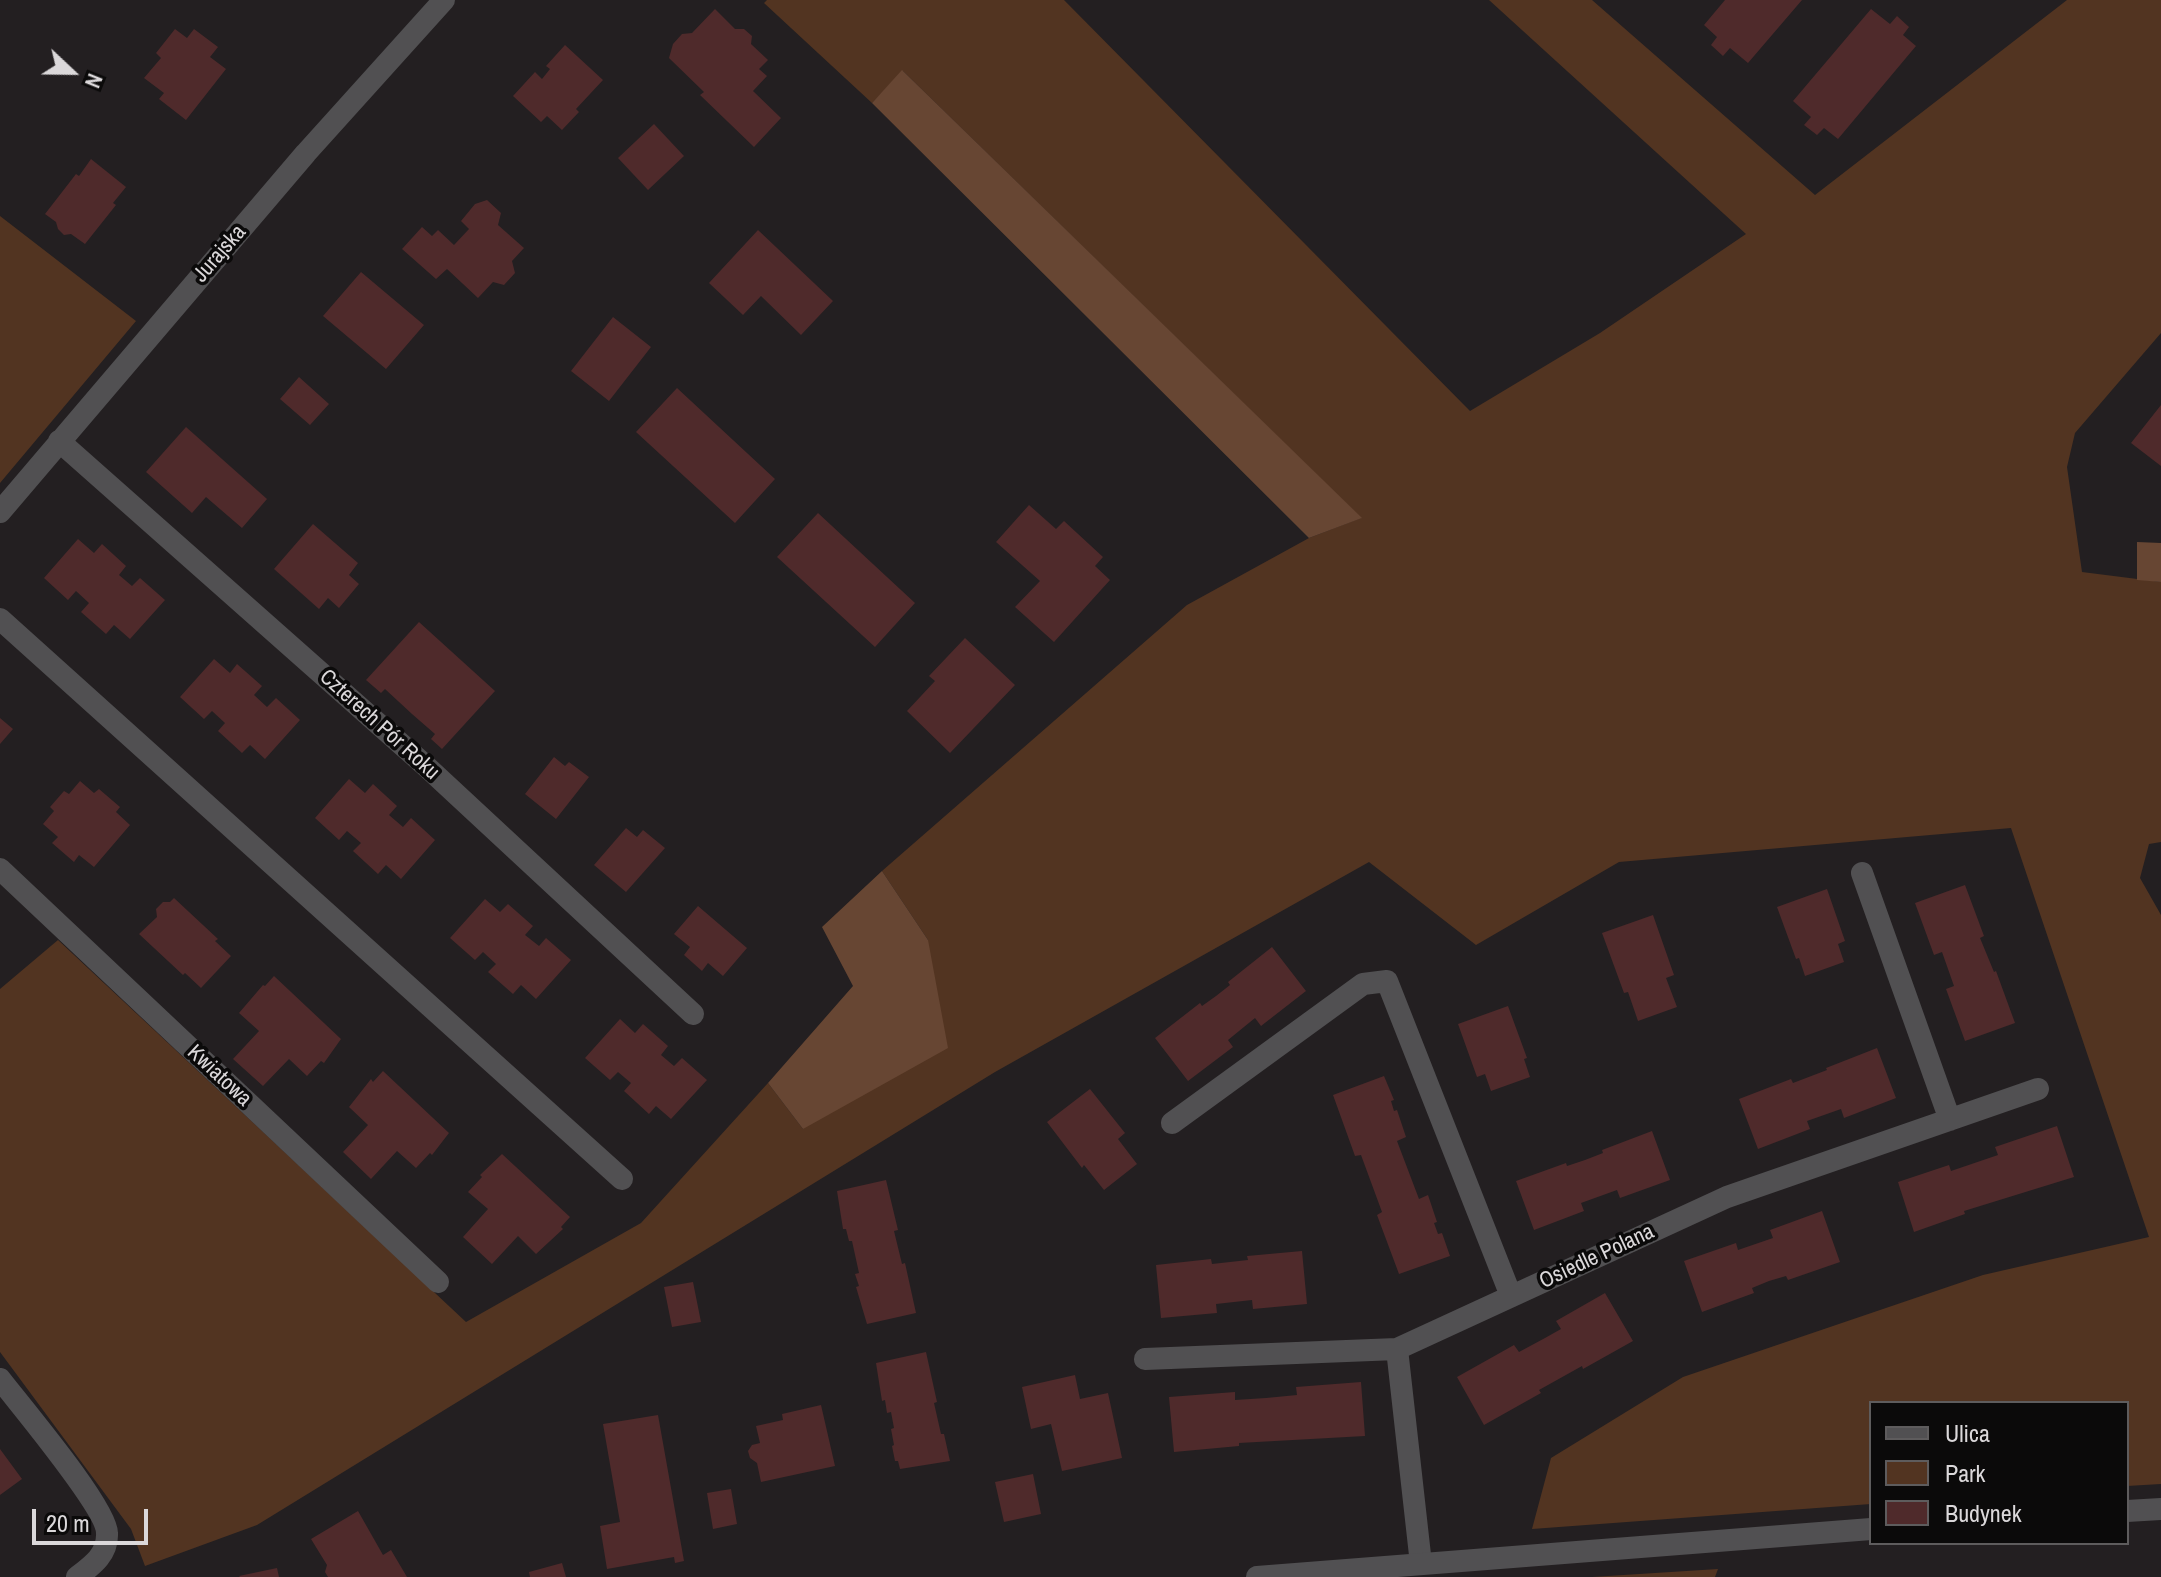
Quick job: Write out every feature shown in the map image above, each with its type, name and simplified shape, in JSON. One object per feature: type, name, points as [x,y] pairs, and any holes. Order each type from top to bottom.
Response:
[{"type":"street","name":"Jurajska","points":[[0,512],[306,153],[444,0]]},
{"type":"street","name":"Czterech Pór Roku","points":[[59,441],[427,767],[693,1014]]},
{"type":"street","points":[[0,619],[622,1179]]},
{"type":"street","name":"Kwiatowa","points":[[0,869],[438,1282]]},
{"type":"street","points":[[1862,873],[1950,1120]]},
{"type":"street","points":[[1172,1123],[1363,984],[1387,981],[1511,1296]]},
{"type":"street","name":"Osiedle Polana","points":[[1145,1359],[1397,1349],[1727,1197],[2038,1089]]},
{"type":"street","points":[[1397,1349],[1421,1564]]},
{"type":"street","points":[[0,1379],[94,1503],[106,1524],[106,1546],[101,1557],[77,1577]]},
{"type":"street","points":[[2129,1511],[2161,1509]]},
{"type":"street","points":[[1257,1577],[1869,1529]]},
{"type":"green space","points":[[767,0],[1064,0],[1470,411],[1600,333],[1746,234],[1489,0],[1592,0],[1815,195],[2067,0],[2161,0],[2161,333],[2075,433],[2067,467],[2082,572],[2161,582],[2161,842],[2149,844],[2140,878],[2161,915],[2161,1484],[2129,1486],[2129,1401],[1869,1401],[1869,1504],[1532,1529],[1551,1458],[1683,1377],[1983,1275],[2149,1237],[2011,828],[1619,862],[1476,945],[1369,862],[995,1072],[257,1525],[145,1566],[131,1529],[0,1352],[0,989],[58,940],[466,1322],[641,1223],[768,1083],[803,1129],[928,940],[882,871],[1187,605],[1309,538],[1361,518],[903,71],[872,103],[764,3]]},
{"type":"green space","points":[[0,216],[136,321],[0,483]]},
{"type":"green space","points":[[1718,1569],[1715,1577],[1592,1577]]},
{"type":"shaded area","points":[[902,70],[1362,518],[1309,538],[872,103]]},
{"type":"shaded area","points":[[2137,542],[2161,543],[2161,582],[2137,580]]},
{"type":"shaded area","points":[[882,871],[928,940],[948,1048],[803,1129],[768,1083],[853,986],[822,927]]},
{"type":"building","points":[[1725,0],[1802,0],[1748,63],[1730,48],[1723,56],[1711,45],[1717,37],[1704,25]]},
{"type":"building","points":[[715,9],[735,29],[744,29],[752,36],[751,44],[768,60],[759,69],[767,76],[753,91],[781,118],[754,147],[700,95],[704,92],[669,58],[673,44],[682,34],[692,33]]},
{"type":"building","points":[[1871,9],[1890,24],[1897,16],[1909,27],[1903,35],[1916,46],[1838,139],[1824,128],[1817,135],[1804,125],[1811,117],[1793,101]]},
{"type":"building","points":[[175,29],[187,38],[194,29],[218,47],[210,57],[226,69],[186,120],[159,99],[164,93],[144,78],[161,58],[156,53]]},
{"type":"building","points":[[565,45],[603,80],[576,109],[579,112],[562,130],[547,116],[541,122],[513,96],[535,72],[542,79],[550,69],[546,66]]},
{"type":"building","points":[[654,124],[684,156],[648,190],[618,158]]},
{"type":"building","points":[[91,159],[126,187],[85,244],[71,234],[64,235],[56,222],[45,214]]},
{"type":"building","points":[[487,200],[501,213],[498,225],[524,248],[512,261],[515,273],[504,285],[493,282],[478,298],[447,269],[436,279],[402,249],[422,227],[432,236],[438,230],[454,245],[469,229],[461,221],[475,204]]},
{"type":"building","points":[[758,230],[833,301],[801,335],[761,296],[743,315],[709,283]]},
{"type":"building","points":[[361,272],[424,325],[386,369],[323,316]]},
{"type":"building","points":[[613,317],[651,347],[609,401],[571,371]]},
{"type":"building","points":[[299,377],[329,404],[310,425],[280,399]]},
{"type":"building","points":[[677,388],[775,479],[735,523],[636,432]]},
{"type":"building","points":[[2161,405],[2161,466],[2131,443]]},
{"type":"building","points":[[186,427],[267,499],[242,528],[206,497],[192,513],[146,472]]},
{"type":"building","points":[[1029,505],[1056,529],[1064,521],[1103,557],[1095,566],[1110,580],[1054,642],[1015,607],[1040,581],[996,542]]},
{"type":"building","points":[[818,513],[915,603],[875,647],[777,557]]},
{"type":"building","points":[[313,524],[358,563],[349,575],[359,584],[339,608],[328,598],[319,609],[274,569]]},
{"type":"building","points":[[78,539],[94,553],[102,544],[126,566],[119,575],[132,586],[140,578],[165,600],[130,639],[114,625],[106,634],[81,612],[89,603],[76,591],[68,600],[44,578]]},
{"type":"building","points":[[419,622],[495,691],[442,749],[431,739],[435,734],[385,689],[381,693],[366,680]]},
{"type":"building","points":[[965,638],[1015,685],[950,753],[907,711],[935,681],[929,676]]},
{"type":"building","points":[[214,659],[230,673],[237,664],[262,686],[254,695],[267,707],[276,698],[300,720],[265,759],[250,745],[242,753],[218,731],[225,723],[212,711],[204,719],[180,697]]},
{"type":"building","points":[[0,718],[13,729],[0,744]]},
{"type":"building","points":[[554,757],[565,766],[569,762],[589,777],[556,819],[525,794]]},
{"type":"building","points":[[349,779],[365,793],[373,784],[397,806],[389,815],[403,827],[411,818],[435,840],[401,879],[386,865],[378,874],[353,851],[361,843],[347,831],[339,840],[315,818]]},
{"type":"building","points":[[80,781],[94,793],[99,789],[120,807],[116,812],[130,825],[94,867],[79,855],[74,862],[52,843],[58,837],[43,824],[54,811],[50,807],[64,791],[69,794]]},
{"type":"building","points":[[626,828],[637,837],[643,830],[665,848],[626,892],[594,865]]},
{"type":"building","points":[[1965,885],[1984,936],[1980,938],[2015,1023],[1965,1041],[1946,989],[1954,986],[1942,952],[1934,955],[1915,903]]},
{"type":"building","points":[[1827,889],[1845,941],[1838,944],[1844,962],[1805,976],[1777,907]]},
{"type":"building","points":[[174,898],[218,939],[215,941],[231,956],[201,988],[139,934],[157,917],[156,909]]},
{"type":"building","points":[[485,899],[500,912],[508,904],[533,926],[525,935],[539,946],[546,938],[571,960],[536,999],[521,985],[513,994],[488,972],[496,964],[483,952],[475,960],[450,938]]},
{"type":"building","points":[[698,906],[747,948],[723,976],[708,963],[702,971],[684,955],[690,947],[674,934]]},
{"type":"building","points":[[1653,915],[1674,975],[1666,978],[1677,1007],[1638,1021],[1602,933]]},
{"type":"building","points":[[1272,947],[1306,991],[1261,1026],[1255,1018],[1228,1040],[1233,1047],[1188,1081],[1155,1038],[1200,1003],[1202,1006],[1216,996],[1230,985],[1228,982]]},
{"type":"building","points":[[274,976],[341,1039],[324,1063],[321,1061],[307,1076],[289,1059],[263,1086],[233,1059],[259,1031],[239,1013]]},
{"type":"building","points":[[1508,1006],[1527,1058],[1524,1059],[1530,1077],[1491,1091],[1485,1074],[1477,1077],[1458,1024]]},
{"type":"building","points":[[620,1019],[635,1033],[643,1024],[668,1046],[661,1055],[674,1066],[682,1058],[707,1080],[671,1119],[656,1106],[649,1114],[624,1091],[631,1083],[618,1072],[610,1080],[585,1058]]},
{"type":"building","points":[[1877,1048],[1896,1098],[1844,1118],[1841,1109],[1807,1121],[1810,1129],[1758,1149],[1739,1099],[1791,1079],[1793,1083]]},
{"type":"building","points":[[383,1071],[449,1133],[432,1155],[430,1153],[416,1168],[397,1151],[371,1179],[343,1152],[368,1125],[349,1107],[371,1079],[373,1082]]},
{"type":"building","points":[[1384,1076],[1394,1100],[1391,1101],[1394,1111],[1397,1110],[1406,1137],[1397,1141],[1419,1199],[1428,1195],[1437,1222],[1434,1223],[1438,1234],[1442,1233],[1450,1256],[1399,1274],[1377,1215],[1382,1212],[1361,1155],[1355,1156],[1333,1095]]},
{"type":"building","points":[[1090,1089],[1125,1133],[1118,1139],[1137,1164],[1104,1190],[1084,1165],[1082,1168],[1047,1122]]},
{"type":"building","points":[[2057,1126],[2074,1177],[1964,1211],[1965,1214],[1914,1232],[1898,1182],[1949,1165],[1951,1171],[1998,1155],[1995,1147]]},
{"type":"building","points":[[1652,1131],[1670,1180],[1620,1198],[1617,1190],[1581,1203],[1584,1211],[1534,1230],[1516,1181],[1566,1163],[1567,1166],[1585,1160],[1603,1153],[1602,1150]]},
{"type":"building","points":[[502,1154],[570,1217],[561,1227],[563,1229],[536,1254],[518,1236],[492,1264],[463,1237],[488,1209],[468,1192]]},
{"type":"building","points":[[886,1180],[898,1230],[894,1231],[916,1313],[867,1324],[856,1287],[859,1286],[855,1274],[859,1273],[852,1241],[843,1229],[837,1191]]},
{"type":"building","points":[[1822,1211],[1840,1262],[1788,1280],[1786,1276],[1769,1281],[1752,1288],[1754,1293],[1702,1312],[1684,1261],[1736,1243],[1738,1250],[1773,1238],[1770,1230]]},
{"type":"building","points":[[1302,1251],[1307,1304],[1253,1309],[1252,1300],[1216,1304],[1217,1313],[1161,1318],[1156,1265],[1211,1259],[1212,1264],[1248,1260],[1247,1256]]},
{"type":"building","points":[[693,1282],[701,1322],[672,1327],[664,1287]]},
{"type":"building","points":[[1605,1293],[1633,1341],[1539,1390],[1541,1393],[1484,1425],[1457,1377],[1514,1345],[1519,1352],[1561,1329],[1556,1321]]},
{"type":"building","points":[[926,1352],[937,1402],[934,1403],[950,1461],[900,1469],[892,1446],[891,1429],[894,1428],[891,1412],[887,1413],[885,1400],[882,1401],[876,1363]]},
{"type":"building","points":[[1075,1375],[1080,1399],[1108,1393],[1122,1458],[1062,1471],[1051,1424],[1031,1429],[1022,1387]]},
{"type":"building","points":[[1361,1382],[1365,1436],[1239,1443],[1239,1446],[1174,1452],[1169,1397],[1235,1392],[1235,1400],[1266,1398],[1297,1395],[1296,1387]]},
{"type":"building","points":[[821,1405],[835,1466],[761,1482],[757,1463],[750,1458],[748,1451],[752,1445],[760,1443],[756,1426],[783,1420],[782,1414]]},
{"type":"building","points":[[658,1415],[684,1561],[675,1563],[674,1557],[607,1569],[600,1526],[620,1522],[603,1424]]},
{"type":"building","points":[[0,1449],[22,1479],[0,1495]]},
{"type":"building","points":[[1033,1474],[1041,1514],[1004,1522],[995,1482]]},
{"type":"building","points":[[731,1489],[737,1524],[713,1529],[707,1493]]},
{"type":"building","points":[[358,1511],[383,1555],[391,1550],[407,1577],[328,1577],[325,1572],[327,1565],[311,1539]]},
{"type":"building","points":[[562,1563],[566,1577],[530,1577],[529,1572]]},
{"type":"building","points":[[277,1568],[279,1577],[239,1576]]}]
